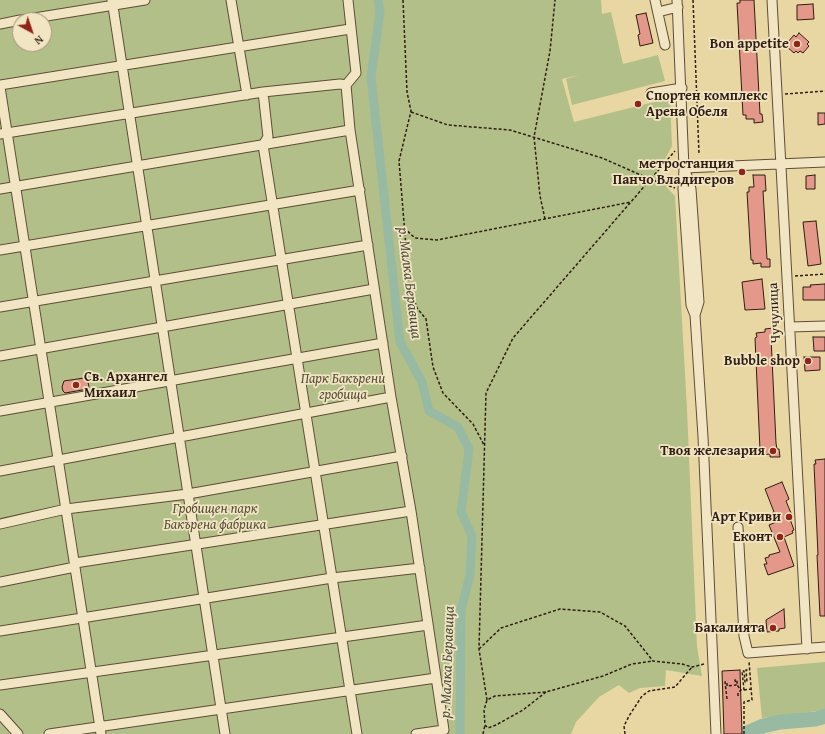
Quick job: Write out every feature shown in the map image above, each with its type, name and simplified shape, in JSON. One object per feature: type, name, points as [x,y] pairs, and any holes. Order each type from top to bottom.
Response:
[{"type":"street","points":[[52,14],[113,3],[145,0]]},
{"type":"street","points":[[231,0],[247,95]]},
{"type":"street","points":[[348,0],[356,73],[346,85],[350,130],[391,397],[420,568],[444,730],[416,734]]},
{"type":"street","points":[[655,0],[665,45]]},
{"type":"street","name":"Чучулица","points":[[772,0],[807,649]]},
{"type":"street","points":[[113,3],[225,734]]},
{"type":"street","points":[[658,12],[678,4],[682,88],[684,168],[683,190],[690,305],[695,315],[703,437],[716,734]]},
{"type":"street","points":[[0,24],[12,22]]},
{"type":"street","points":[[101,730],[16,187],[4,134],[0,86],[350,29]]},
{"type":"street","points":[[4,134],[263,92],[340,84],[346,85]]},
{"type":"street","points":[[651,93],[682,88]]},
{"type":"street","points":[[263,92],[268,136],[263,145],[357,734]]},
{"type":"street","points":[[0,189],[350,130]]},
{"type":"street","points":[[684,168],[825,162]]},
{"type":"street","points":[[0,250],[360,190]]},
{"type":"street","points":[[0,307],[368,245]]},
{"type":"street","points":[[0,356],[374,288]]},
{"type":"street","points":[[790,328],[825,326]]},
{"type":"street","points":[[0,411],[383,343]]},
{"type":"street","points":[[0,471],[391,397]]},
{"type":"street","points":[[0,524],[66,509],[188,494],[402,456]]},
{"type":"street","points":[[0,582],[75,565],[411,511]]},
{"type":"street","points":[[738,527],[744,636],[748,653],[825,647]]},
{"type":"street","points":[[0,631],[332,578],[420,568]]},
{"type":"street","points":[[0,685],[428,626]]},
{"type":"street","points":[[49,734],[101,730],[221,709],[436,678]]},
{"type":"street","points":[[0,714],[18,734]]},
{"type":"street","points":[[711,734],[716,724]]},
{"type":"path","points":[[403,0],[407,92],[410,111],[398,161],[409,284],[417,308],[426,319],[433,367],[443,393],[473,424],[484,447]]},
{"type":"path","points":[[545,218],[540,196],[534,137],[550,51],[555,0]]},
{"type":"path","points":[[693,0],[699,154]]},
{"type":"path","points":[[777,94],[825,92]]},
{"type":"path","points":[[410,111],[448,125],[510,130],[534,137],[602,158],[678,190]]},
{"type":"path","points":[[483,734],[485,725],[484,710],[488,700],[479,649],[486,393],[513,338],[676,149]]},
{"type":"path","points":[[404,228],[415,238],[437,240],[631,202]]},
{"type":"path","points":[[787,276],[825,274]]},
{"type":"path","points":[[479,649],[500,628],[560,609],[600,612],[625,626],[653,661]]},
{"type":"path","points":[[744,734],[744,702],[752,700],[748,653]]},
{"type":"path","points":[[488,700],[495,696],[546,692],[603,676],[632,664],[653,661],[682,664],[692,667],[713,662]]},
{"type":"path","points":[[625,734],[624,726],[642,696],[649,691],[675,688],[692,667]]},
{"type":"path","points":[[744,690],[742,671],[744,671],[745,682],[747,682],[746,670],[750,670]]},
{"type":"path","points":[[727,699],[725,682],[727,682],[727,686],[736,685],[735,680],[737,680],[737,685],[741,690]]},
{"type":"path","points":[[741,690],[751,689]]},
{"type":"path","points":[[738,696],[741,690]]},
{"type":"path","points":[[485,725],[488,728],[496,725],[523,710],[546,692]]},
{"type":"green space","name":"Парк Бакърени гробища","points":[[0,0],[601,0],[602,14],[611,12],[623,64],[658,55],[665,81],[572,105],[566,79],[579,75],[562,79],[574,122],[670,98],[672,146],[656,176],[675,196],[687,409],[697,647],[702,676],[666,670],[665,686],[640,688],[629,693],[619,685],[599,697],[576,722],[571,734],[0,734]]},
{"type":"green space","points":[[825,662],[825,710],[762,718],[757,668]]},
{"type":"building","points":[[740,0],[754,0],[760,114],[762,114],[763,122],[754,123],[754,119],[746,119],[746,115],[743,115],[737,3],[740,3]]},
{"type":"building","points":[[813,4],[814,19],[797,20],[797,5]]},
{"type":"building","points":[[646,13],[653,43],[640,46],[638,35],[640,34],[636,15]]},
{"type":"building","points":[[799,33],[809,42],[807,44],[809,46],[803,53],[800,51],[798,53],[796,51],[794,53],[787,47],[789,45],[787,43],[794,35],[796,37]]},
{"type":"building","points":[[818,113],[825,113],[825,124],[818,125]]},
{"type":"building","points":[[753,175],[765,175],[766,191],[763,191],[767,259],[770,259],[770,267],[761,267],[761,263],[753,264],[753,260],[751,260],[747,192],[749,192],[749,187],[754,187]]},
{"type":"building","points":[[815,175],[815,189],[806,189],[806,176]]},
{"type":"building","points":[[816,221],[821,264],[808,266],[803,222]]},
{"type":"building","points":[[762,279],[765,309],[745,310],[742,282]]},
{"type":"building","points":[[825,284],[825,300],[803,300],[803,287]]},
{"type":"building","points":[[773,328],[774,337],[771,337],[776,443],[777,449],[779,449],[780,457],[770,457],[770,454],[763,455],[762,450],[760,450],[755,338],[757,337],[756,333],[765,332],[765,329]]},
{"type":"building","points":[[813,337],[825,337],[825,351],[814,351]]},
{"type":"building","points":[[804,357],[820,357],[820,370],[805,371]]},
{"type":"building","name":"Св. Архангел Михаил","points":[[84,378],[88,382],[88,389],[65,393],[63,391],[62,387],[64,381]]},
{"type":"building","points":[[825,459],[825,616],[820,616],[814,464],[816,464],[815,460]]},
{"type":"building","points":[[782,482],[789,499],[786,501],[793,518],[790,519],[794,530],[792,531],[793,533],[784,537],[794,566],[768,575],[764,564],[767,564],[765,558],[769,557],[769,555],[780,552],[769,525],[776,522],[772,513],[774,512],[765,489]]},
{"type":"building","points":[[784,609],[785,628],[779,629],[779,631],[767,632],[766,620]]},
{"type":"building","points":[[740,670],[742,734],[724,734],[722,671]]},
{"type":"waterway","name":"р. Малка Беравица","points":[[378,0],[380,12],[371,77],[400,342],[422,382],[429,411],[458,427],[469,449],[461,512],[472,536],[470,575],[461,610],[460,734]]},
{"type":"waterway","points":[[747,733],[763,726],[780,722],[816,719],[825,716]]},
{"type":"place","name":"Bon appetite","points":[[797,44]]},
{"type":"place","name":"Спортен комплекс Арена Обеля","points":[[638,104]]},
{"type":"place","name":"метростанция Панчо Владигеров","points":[[742,172]]},
{"type":"place","name":"Bubble shop","points":[[808,361]]},
{"type":"place","name":"Св. Архангел Михаил","points":[[76,385]]},
{"type":"place","name":"Твоя железария","points":[[773,451]]},
{"type":"place","name":"Арт Криви","points":[[789,517]]},
{"type":"place","name":"Еконт","points":[[780,537]]},
{"type":"place","name":"Бакалията","points":[[773,628]]},
{"type":"park label","name":"Гробищен парк Бакърена фабрика","points":[[215,518]]}]
